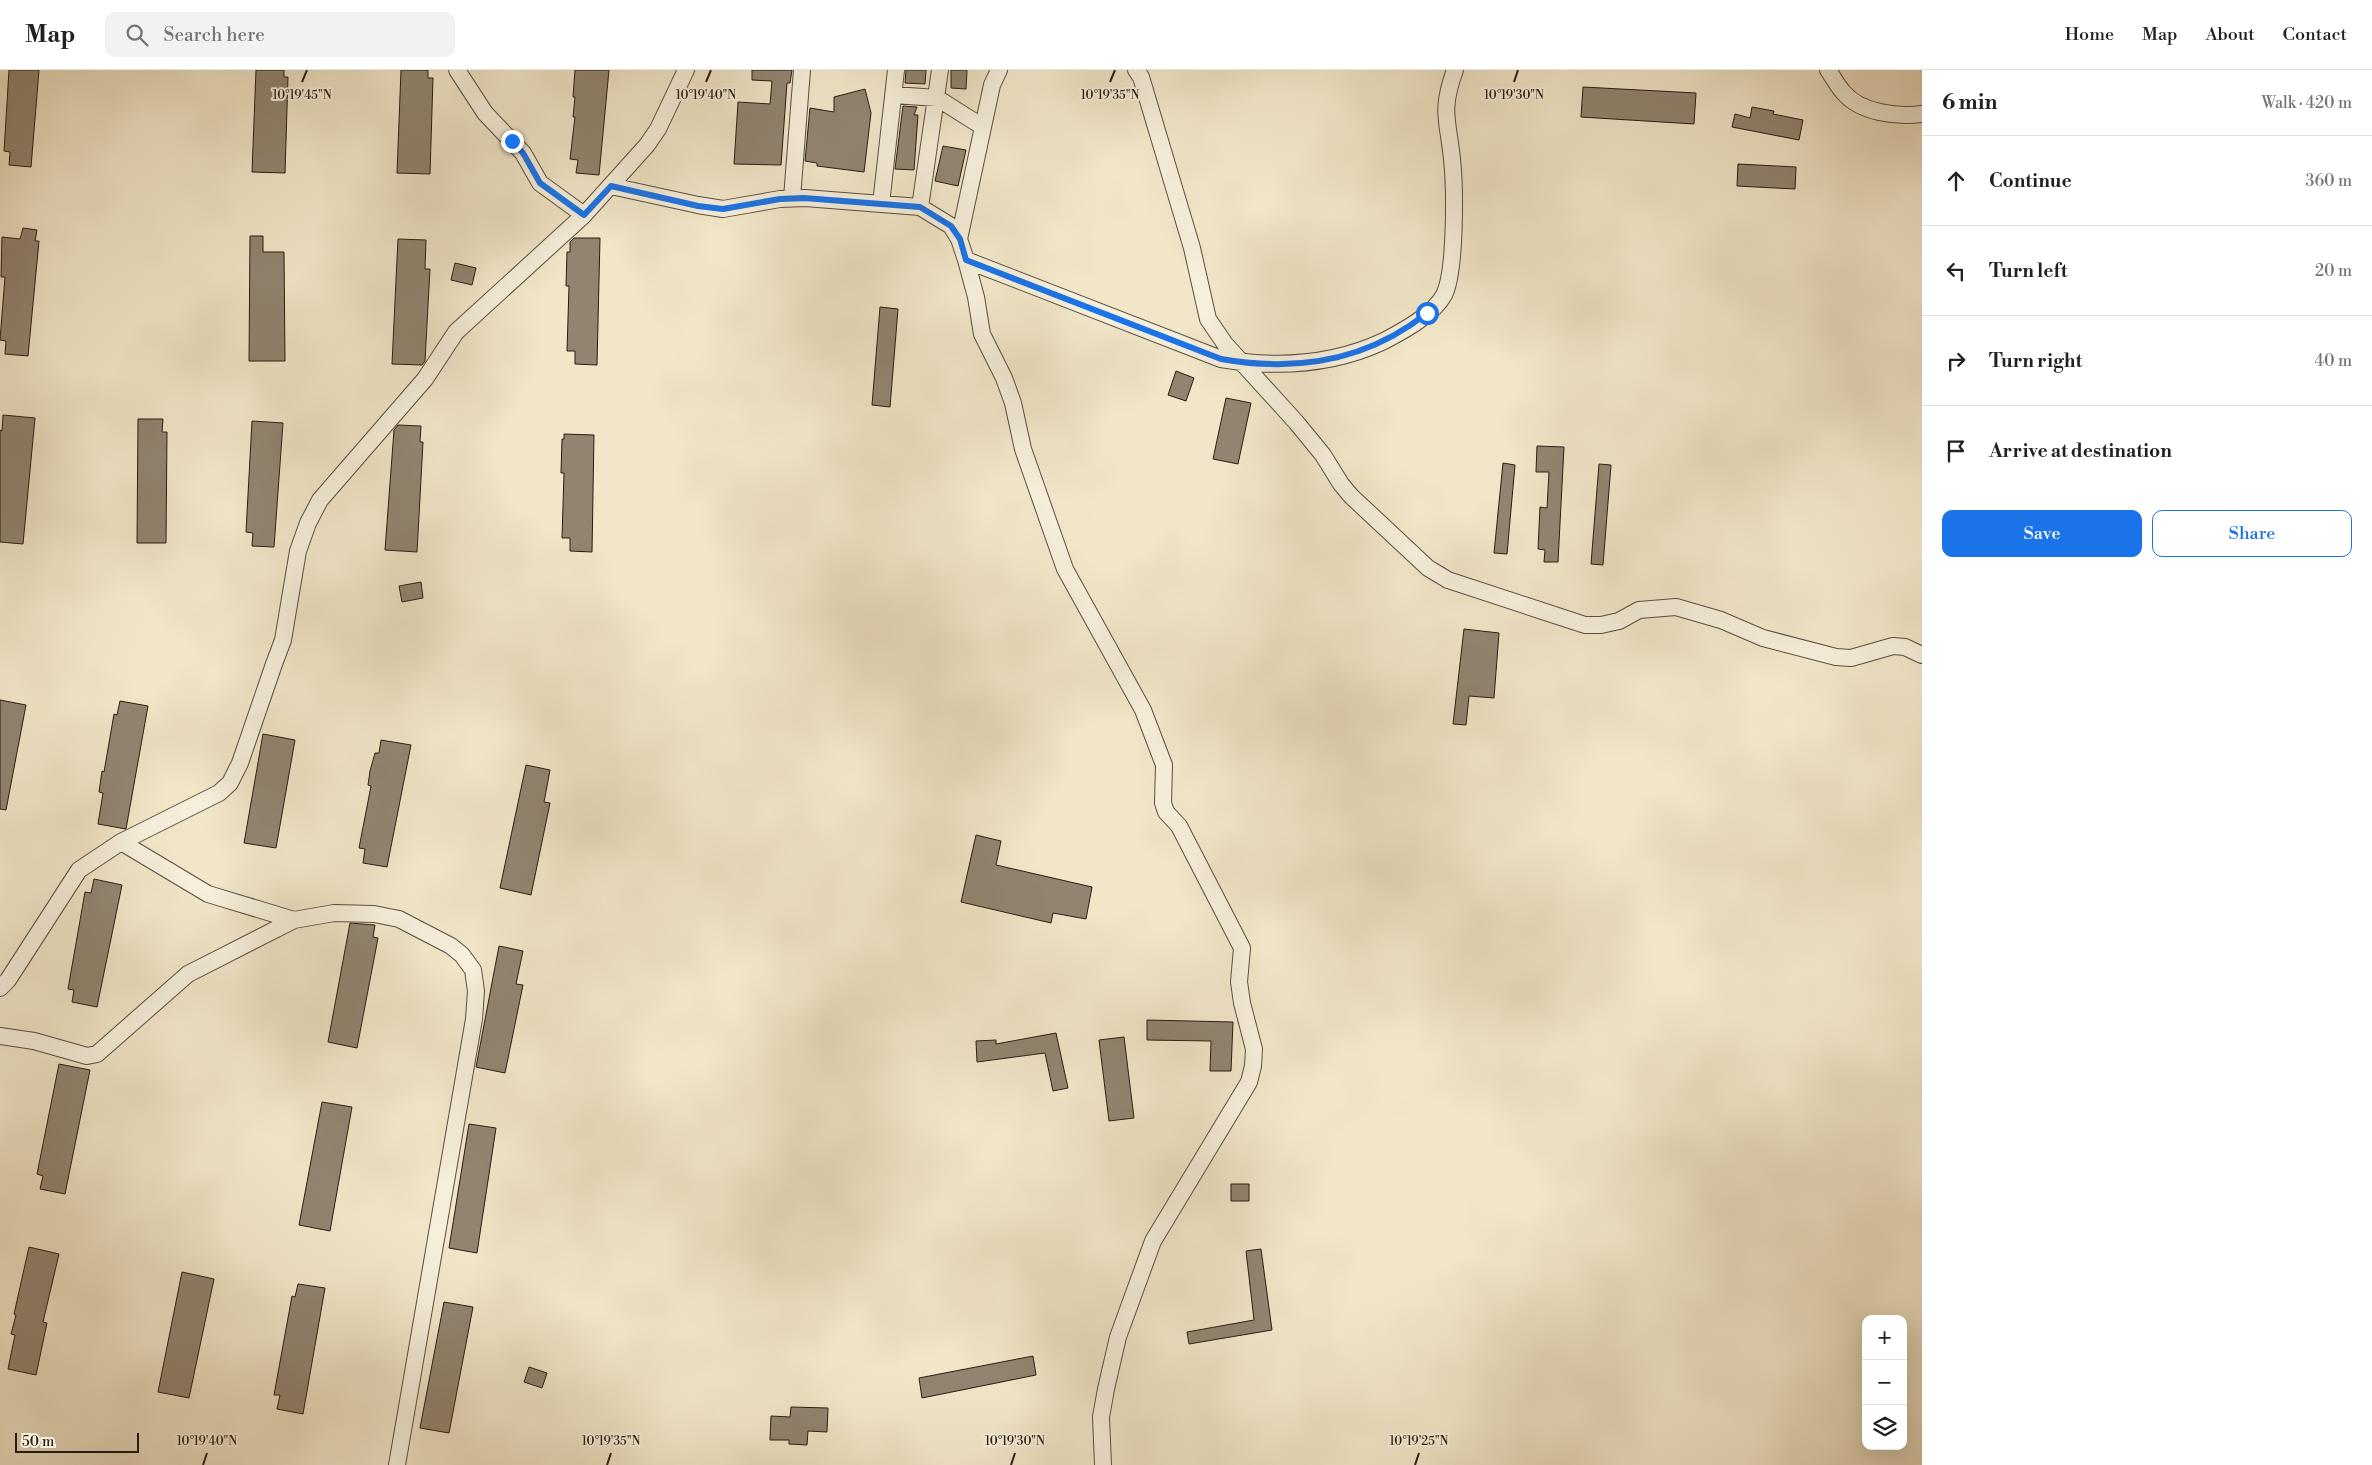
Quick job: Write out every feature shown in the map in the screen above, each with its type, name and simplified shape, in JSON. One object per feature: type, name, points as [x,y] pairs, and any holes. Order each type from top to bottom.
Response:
[{"type":"street","points":[[457,70],[485,113],[523,153],[540,183],[584,215]]},
{"type":"street","points":[[0,988],[8,980],[79,870],[121,842],[219,793],[230,783],[240,763],[283,640],[298,551],[308,523],[320,500],[424,379],[456,332],[584,215],[647,145],[658,129],[686,70]]},
{"type":"street","points":[[792,198],[802,70]]},
{"type":"street","points":[[881,204],[896,70]]},
{"type":"street","points":[[920,207],[940,70]]},
{"type":"street","points":[[960,239],[992,85],[999,70]]},
{"type":"street","points":[[1136,70],[1141,77],[1192,248],[1208,319],[1241,363],[1296,422],[1323,455],[1351,496],[1428,568],[1448,580],[1585,625],[1601,625],[1619,621],[1640,610],[1676,607],[1721,620],[1763,638],[1836,657],[1851,658],[1892,646],[1905,647],[1922,655]]},
{"type":"street","points":[[966,260],[1221,359],[1241,363],[1280,364],[1324,360],[1350,355],[1406,330],[1427,313],[1443,296],[1450,275],[1453,243],[1452,159],[1445,104],[1454,70]]},
{"type":"street","points":[[1828,70],[1844,94],[1866,107],[1890,114],[1922,114]]},
{"type":"street","points":[[894,95],[937,98],[983,127]]},
{"type":"street","points":[[611,186],[698,206],[723,209],[792,198],[920,207],[951,226],[960,239],[976,297],[982,334],[1014,403],[1023,449],[1065,569],[1143,710],[1164,765],[1164,803],[1166,812],[1180,826],[1242,948],[1239,982],[1254,1049],[1253,1066],[1249,1082],[1153,1241],[1118,1337],[1101,1417],[1103,1465]]},
{"type":"street","points":[[121,842],[208,894],[294,920]]},
{"type":"street","points":[[0,1036],[34,1041],[87,1056],[97,1054],[188,974],[294,920],[334,913],[353,912],[399,919],[451,946],[462,955],[473,970],[476,991],[474,1019],[397,1465]]},
{"type":"building","points":[[9,70],[39,70],[31,167],[9,165],[10,152],[4,151]]},
{"type":"building","points":[[256,70],[284,70],[284,77],[288,77],[285,173],[252,172]]},
{"type":"building","points":[[401,70],[428,70],[428,78],[433,78],[430,174],[397,173]]},
{"type":"building","points":[[575,70],[609,70],[599,175],[576,173],[578,160],[570,159],[575,117],[573,117],[575,97],[573,97]]},
{"type":"building","points":[[752,70],[792,70],[790,83],[787,83],[781,165],[734,164],[738,102],[770,104],[772,81],[752,80]]},
{"type":"building","points":[[906,70],[926,70],[925,84],[905,83]]},
{"type":"building","points":[[951,70],[967,70],[966,89],[951,88]]},
{"type":"building","points":[[1583,87],[1696,93],[1694,124],[1581,117]]},
{"type":"building","points":[[865,89],[871,113],[864,172],[817,166],[817,163],[805,161],[810,108],[834,112],[834,97]]},
{"type":"building","points":[[903,106],[917,107],[914,115],[918,115],[914,170],[895,169]]},
{"type":"building","points":[[1752,107],[1774,111],[1773,114],[1803,120],[1799,140],[1732,127],[1735,114],[1750,118]]},
{"type":"building","points":[[943,146],[966,150],[958,186],[935,181]]},
{"type":"building","points":[[1738,164],[1796,167],[1795,189],[1737,186]]},
{"type":"building","points":[[23,228],[37,230],[35,241],[39,241],[28,356],[5,354],[6,341],[0,340],[5,277],[1,277],[2,237],[20,239]]},
{"type":"building","points":[[250,236],[263,236],[263,252],[284,252],[285,361],[249,361]]},
{"type":"building","points":[[574,238],[600,238],[597,365],[575,364],[575,351],[567,351],[569,286],[566,286],[567,252],[570,252],[570,242]]},
{"type":"building","points":[[398,239],[426,240],[425,269],[430,269],[425,361],[422,365],[392,364]]},
{"type":"building","points":[[455,263],[476,268],[472,285],[451,280]]},
{"type":"building","points":[[880,307],[898,309],[890,407],[872,405]]},
{"type":"building","points":[[1176,371],[1194,378],[1186,401],[1168,395]]},
{"type":"building","points":[[1226,398],[1251,403],[1238,464],[1213,459]]},
{"type":"building","points":[[3,415],[35,418],[23,544],[0,542],[0,430],[2,431]]},
{"type":"building","points":[[138,419],[163,419],[162,432],[167,432],[166,543],[137,543]]},
{"type":"building","points":[[252,421],[283,423],[274,547],[252,546],[253,533],[246,532]]},
{"type":"building","points":[[398,425],[421,426],[420,442],[423,442],[417,552],[385,550],[394,430]]},
{"type":"building","points":[[564,434],[594,435],[592,552],[570,551],[570,538],[562,538],[564,473],[561,473],[562,439],[564,439]]},
{"type":"building","points":[[1537,446],[1564,447],[1558,562],[1544,562],[1545,550],[1538,549],[1540,507],[1547,508],[1549,472],[1536,472]]},
{"type":"building","points":[[1503,463],[1515,465],[1507,554],[1494,553]]},
{"type":"building","points":[[1599,464],[1611,465],[1603,565],[1591,564]]},
{"type":"building","points":[[421,582],[423,598],[402,602],[399,586]]},
{"type":"building","points":[[1464,629],[1499,633],[1494,698],[1469,696],[1466,725],[1453,724]]},
{"type":"building","points":[[0,700],[26,705],[6,810],[0,809]]},
{"type":"building","points":[[120,701],[148,706],[126,829],[98,824],[103,793],[99,792],[102,771],[104,772],[114,714],[117,715]]},
{"type":"building","points":[[263,734],[295,740],[276,848],[244,843]]},
{"type":"building","points":[[381,740],[411,745],[387,867],[363,863],[365,849],[359,848],[371,786],[368,785],[370,771],[375,753],[379,753]]},
{"type":"building","points":[[526,765],[550,770],[544,802],[550,803],[531,895],[500,888]]},
{"type":"building","points":[[976,835],[1001,841],[996,865],[1092,887],[1086,919],[1053,913],[1051,923],[961,902]]},
{"type":"building","points":[[94,879],[122,885],[97,1007],[72,1002],[74,990],[68,989],[85,892],[91,893]]},
{"type":"building","points":[[350,923],[375,925],[373,937],[378,938],[357,1048],[328,1042]]},
{"type":"building","points":[[499,946],[523,951],[516,984],[523,985],[505,1073],[476,1067]]},
{"type":"building","points":[[1147,1020],[1233,1022],[1231,1071],[1210,1071],[1211,1041],[1147,1040]]},
{"type":"building","points":[[1056,1033],[1068,1088],[1053,1091],[1045,1053],[977,1062],[976,1041],[996,1040],[996,1044]]},
{"type":"building","points":[[1124,1037],[1134,1118],[1109,1121],[1099,1040]]},
{"type":"building","points":[[59,1064],[90,1070],[65,1194],[40,1189],[43,1176],[37,1174]]},
{"type":"building","points":[[322,1102],[352,1107],[330,1231],[299,1225]]},
{"type":"building","points":[[469,1124],[496,1128],[477,1253],[449,1248]]},
{"type":"building","points":[[1231,1184],[1249,1184],[1249,1201],[1231,1201]]},
{"type":"building","points":[[29,1247],[59,1254],[43,1322],[47,1323],[36,1375],[8,1369],[15,1335],[11,1334],[16,1315],[14,1314]]},
{"type":"building","points":[[1261,1249],[1272,1330],[1189,1344],[1187,1332],[1254,1320],[1246,1251]]},
{"type":"building","points":[[182,1272],[214,1279],[189,1398],[158,1392]]},
{"type":"building","points":[[298,1284],[325,1288],[303,1414],[277,1409],[280,1395],[274,1395],[292,1296],[295,1297]]},
{"type":"building","points":[[444,1302],[473,1307],[449,1433],[420,1428]]},
{"type":"building","points":[[1033,1356],[1036,1375],[922,1398],[919,1378]]},
{"type":"building","points":[[529,1367],[547,1373],[542,1388],[524,1382]]},
{"type":"building","points":[[791,1407],[828,1408],[827,1432],[808,1431],[807,1445],[789,1444],[789,1440],[770,1440],[771,1416],[790,1417]]},
{"type":"route","points":[[512,141],[523,153],[540,183],[584,215],[611,186],[698,206],[723,209],[780,199],[804,198],[920,207],[951,226],[960,239],[966,260],[1221,359],[1241,363],[1280,364],[1324,360],[1350,355],[1406,330],[1427,313]]}]
